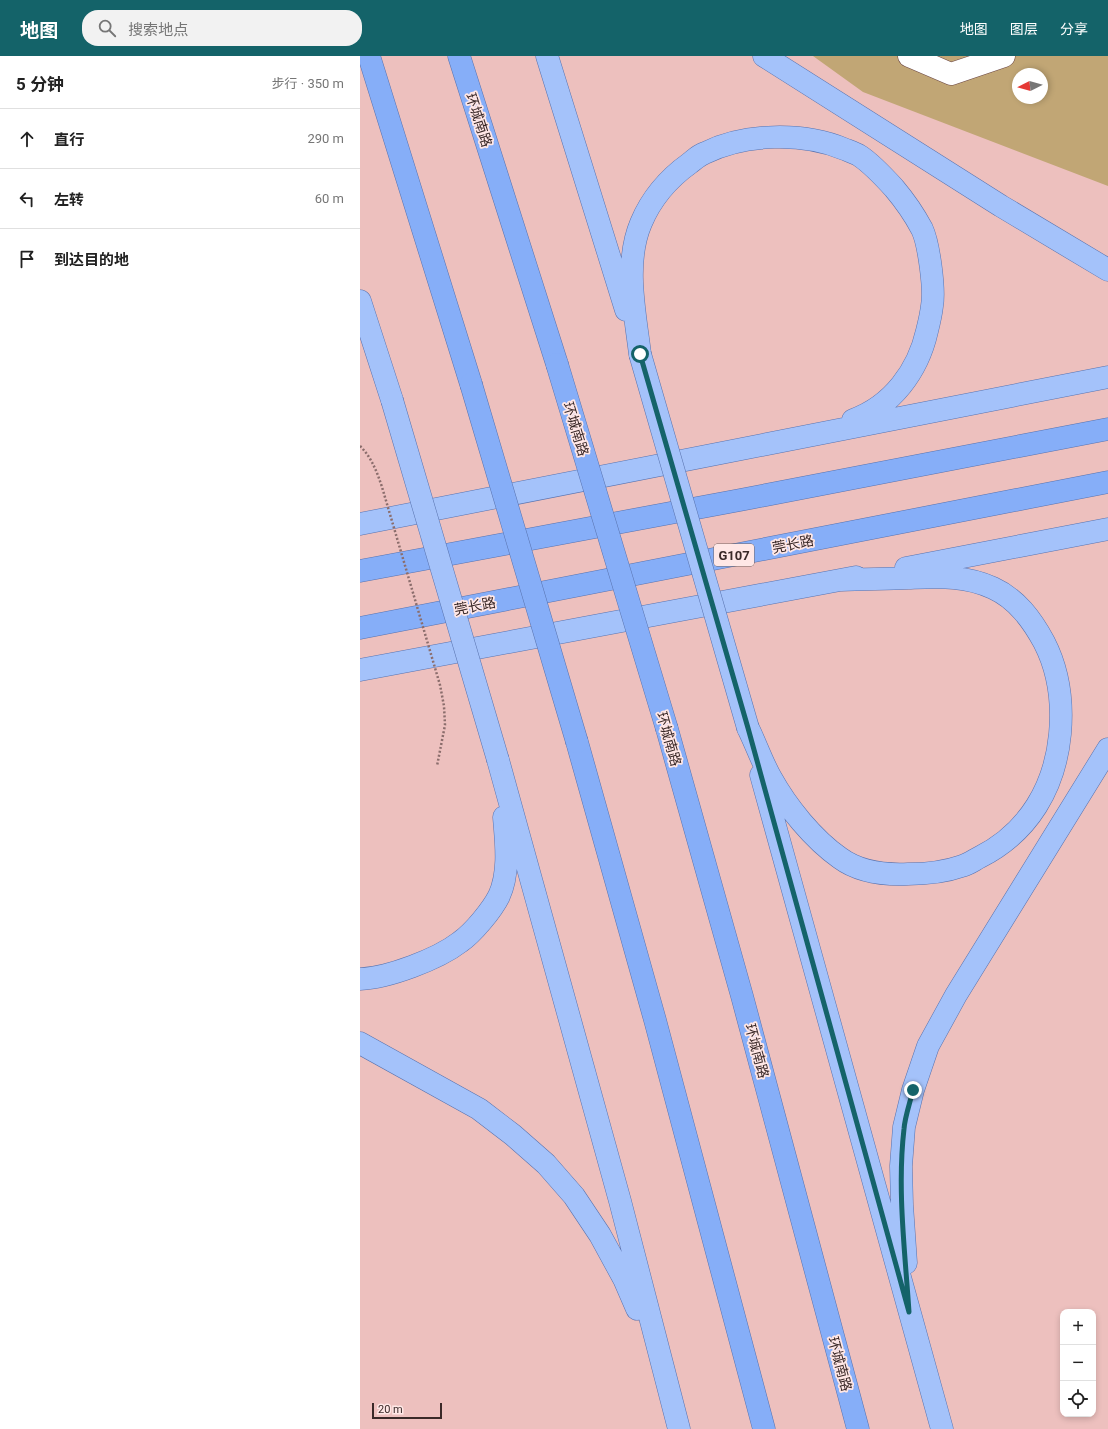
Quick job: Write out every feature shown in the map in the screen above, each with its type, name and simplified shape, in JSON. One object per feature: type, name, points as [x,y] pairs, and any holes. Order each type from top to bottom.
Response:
[{"type":"highway","points":[[369,56],[471,384],[577,742],[657,1028],[764,1429]]},
{"type":"highway","name":"环城南路","points":[[459,56],[557,364],[667,729],[742,996],[858,1429]]},
{"type":"highway","points":[[360,571],[732,502],[1108,429]]},
{"type":"highway","name":"莞长路","points":[[360,628],[1108,482]]},
{"type":"main road","points":[[547,56],[640,354],[748,728],[942,1429]]},
{"type":"main road","points":[[764,56],[1001,206],[1108,270]]},
{"type":"main road","points":[[640,354],[632,283],[633,253],[641,224],[655,196],[678,172],[703,153],[730,143],[764,138],[802,138],[831,144],[860,156],[886,178],[906,203],[923,231],[931,267],[933,305],[925,338],[916,363],[901,387],[882,404],[862,416],[809,436]]},
{"type":"main road","points":[[360,301],[392,400],[498,760],[620,1201],[679,1429]]},
{"type":"main road","points":[[360,338],[392,400]]},
{"type":"main road","points":[[360,524],[1108,377]]},
{"type":"main road","points":[[360,672],[383,666],[1108,529]]},
{"type":"main road","points":[[748,728],[771,778],[787,804],[814,836],[841,860],[866,871],[897,875],[929,874],[963,866],[994,850],[1021,828],[1040,802],[1053,772],[1059,744],[1062,713],[1058,679],[1049,651],[1034,623],[1015,602],[995,588],[971,580],[950,577],[841,580]]},
{"type":"main road","points":[[909,1312],[902,1204],[904,1127],[913,1090],[928,1046],[956,995],[1108,749]]},
{"type":"main road","points":[[360,979],[398,972],[431,959],[460,942],[482,920],[499,896],[506,872],[507,845],[498,760]]},
{"type":"main road","points":[[360,1043],[479,1109],[513,1135],[546,1164],[574,1196],[600,1235],[624,1279],[662,1362]]},
{"type":"street","points":[[909,56],[951,74],[1004,56]]},
{"type":"path","points":[[360,446],[375,466],[440,684],[444,706],[445,725],[437,766]]},
{"type":"shaded area","points":[[813,56],[1108,56],[1108,186],[863,92]]},
{"type":"route","points":[[640,354],[748,728],[909,1312],[902,1204],[902,1166],[904,1127],[913,1090]]}]
